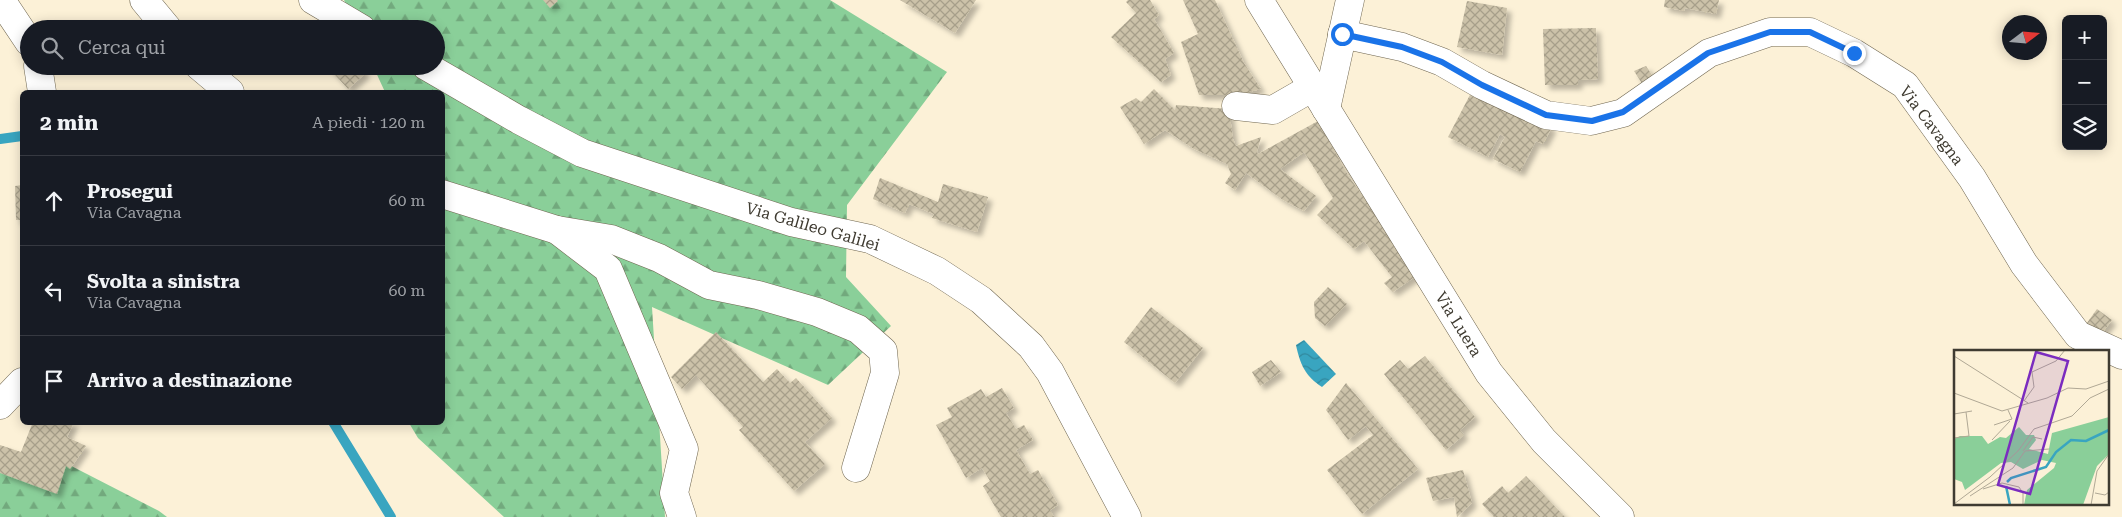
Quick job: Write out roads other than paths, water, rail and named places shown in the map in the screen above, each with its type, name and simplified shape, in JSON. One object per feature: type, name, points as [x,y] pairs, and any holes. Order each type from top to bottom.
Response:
[{"type":"street","points":[[1,0],[20,28]]},
{"type":"street","points":[[144,0],[161,20]]},
{"type":"street","points":[[313,0],[347,20]]},
{"type":"street","name":"Via Luera","points":[[1259,0],[1489,373],[1544,441],[1620,517]]},
{"type":"street","points":[[1236,106],[1273,110],[1319,98],[1342,34],[1350,0]]},
{"type":"street","name":"Via Cavagna","points":[[1342,34],[1402,47],[1442,62],[1482,85],[1546,115],[1592,121],[1623,112],[1708,53],[1770,32],[1810,32],[1854,53],[1905,84],[1972,178],[2024,264],[2078,336],[2122,355]]},
{"type":"street","points":[[210,75],[228,90]]},
{"type":"street","name":"Via Galileo Galilei","points":[[441,75],[518,120],[582,153],[791,222],[870,239],[937,271],[980,300],[1031,346],[1050,372],[1127,517]]},
{"type":"street","points":[[445,195],[557,230],[611,239],[659,258],[709,285],[817,312],[858,329],[883,351],[886,373],[856,468]]},
{"type":"street","points":[[557,230],[608,268],[684,449],[674,493],[682,517]]},
{"type":"street","points":[[0,405],[20,384]]},
{"type":"water","points":[[1304,340],[1336,374],[1322,387],[1307,374],[1299,358],[1296,345]]},
{"type":"waterway","points":[[0,139],[20,136]]},
{"type":"waterway","points":[[335,425],[391,517]]}]
